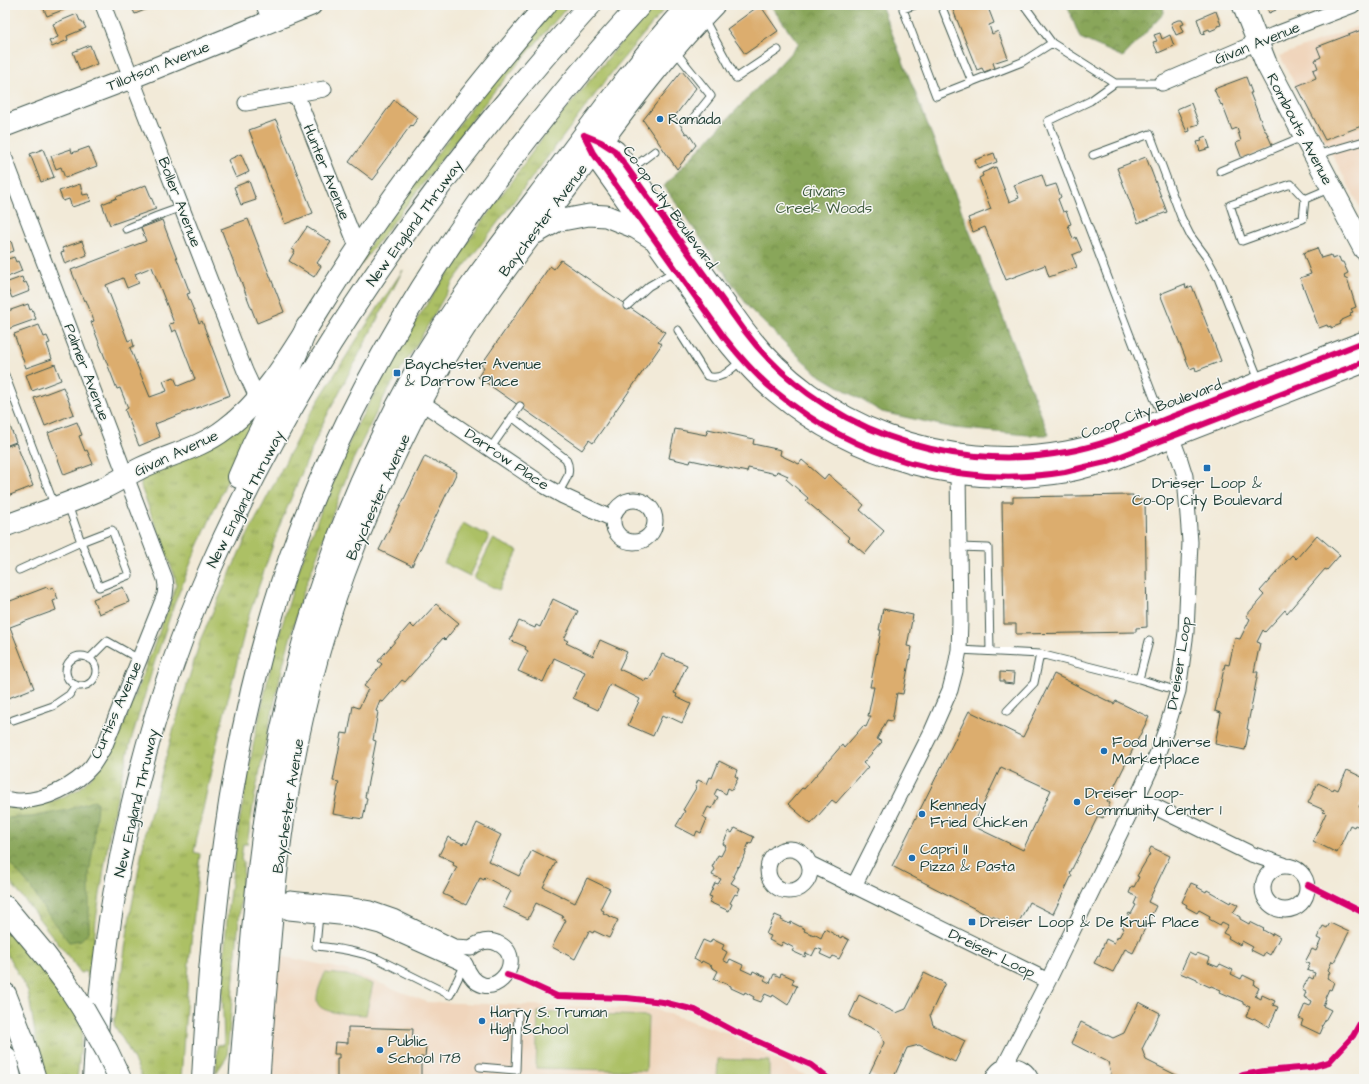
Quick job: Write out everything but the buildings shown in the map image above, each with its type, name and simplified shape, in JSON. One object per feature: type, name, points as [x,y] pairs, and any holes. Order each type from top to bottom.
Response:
[{"type":"highway","name":"New England Thruway","points":[[94,1079],[101,992],[112,907],[122,853],[139,778],[170,675],[210,569],[260,464],[302,391],[341,328],[406,231],[460,160],[542,59],[590,5]]},
{"type":"highway","points":[[203,1079],[218,886],[231,790],[240,742],[259,660],[273,611],[295,545],[320,481],[348,418],[372,373],[404,317],[441,258],[479,203],[534,130],[586,66],[640,5]]},
{"type":"highway","points":[[186,631],[195,577],[253,445],[284,383],[308,327]]},
{"type":"highway","points":[[5,907],[66,983],[104,1046],[120,1079]]},
{"type":"highway","points":[[5,994],[23,1040],[35,1079]]},
{"type":"main road","name":"Tillotson Avenue","points":[[5,126],[131,78],[267,13],[311,5]]},
{"type":"main road","name":"New England Thruway","points":[[308,327],[382,213],[434,142],[494,65],[546,5]]},
{"type":"main road","name":"Rombouts Avenue","points":[[1242,5],[1266,63],[1364,249]]},
{"type":"main road","name":"Baychester Avenue","points":[[413,397],[431,347],[468,289],[593,143],[635,98],[674,50],[702,9]]},
{"type":"main road","name":"Baychester Avenue","points":[[259,1079],[264,904],[260,853],[272,778],[286,706],[303,639],[324,575],[348,512],[375,451],[413,397],[441,365],[491,290],[530,237],[593,143],[638,63],[702,9]]},
{"type":"main road","name":"Co-op City Boulevard","points":[[593,143],[615,151],[629,171],[685,266],[724,337],[750,354],[774,391],[823,426],[883,455],[912,464],[940,471],[959,463],[1009,476],[1064,472],[1106,462],[1168,428],[1260,382],[1364,342]]},
{"type":"main road","name":"Co-op City Boulevard","points":[[593,143],[656,241],[685,266]]},
{"type":"main road","points":[[530,237],[557,220],[589,214],[606,216],[636,228],[656,241]]},
{"type":"main road","name":"Givan Avenue","points":[[5,526],[107,487],[140,468],[207,440],[225,430],[258,399],[278,373],[308,327]]},
{"type":"main road","name":"Co-op City Boulevard","points":[[1168,428],[1364,362]]},
{"type":"main road","name":"Baychester Avenue","points":[[240,1079],[264,904]]},
{"type":"main road","points":[[5,1056],[11,1079]]},
{"type":"street","name":"Boller Avenue","points":[[103,5],[245,371],[258,399]]},
{"type":"street","name":"Givan Avenue","points":[[1162,83],[1257,42],[1353,5]]},
{"type":"street","points":[[246,103],[324,89]]},
{"type":"street","name":"Hunter Avenue","points":[[296,94],[358,249]]},
{"type":"street","name":"Palmer Avenue","points":[[5,159],[165,579],[166,586]]},
{"type":"street","name":"Darrow Place","points":[[413,397],[558,493],[613,519]]},
{"type":"street","name":"Dreiser Loop","points":[[810,864],[1048,981],[1158,752],[1178,691],[1186,632],[1190,542],[1185,476],[1168,428]]},
{"type":"street","points":[[854,886],[943,706],[954,677],[959,650],[960,621],[959,463]]},
{"type":"street","name":"Curtiss Avenue","points":[[5,799],[20,801],[45,796],[58,791],[73,782],[91,767],[105,745],[165,595],[166,586]]},
{"type":"street","points":[[1137,798],[1251,854],[1297,868],[1306,879],[1308,885],[1307,892],[1304,900],[1299,906],[1284,910],[1276,908],[1270,904],[1262,891],[1263,883],[1271,870],[1277,866],[1284,865]]},
{"type":"street","points":[[1251,854],[1266,876]]},
{"type":"street","points":[[290,899],[370,909],[393,917],[454,947],[471,948],[484,941],[498,943],[508,954],[510,961],[509,968],[507,975],[502,981],[488,986],[474,981],[469,976],[464,964],[380,926],[349,918],[289,912],[264,904],[290,899]]},
{"type":"street","points":[[1004,1067],[1048,981]]},
{"type":"street","points":[[1018,1039],[1015,1056],[1027,1074]]},
{"type":"street","points":[[993,1079],[999,1070],[1004,1067],[1017,1066],[1027,1074]]},
{"type":"lane","points":[[915,5],[903,9],[936,96],[1022,62],[1052,44]]},
{"type":"lane","points":[[941,5],[972,82]]},
{"type":"lane","points":[[1024,5],[1052,44],[1115,83],[1162,83]]},
{"type":"lane","points":[[702,9],[736,78],[778,50]]},
{"type":"lane","points":[[674,50],[712,96],[694,117]]},
{"type":"lane","points":[[1115,83],[1090,101],[1048,121],[1154,398],[1168,428]]},
{"type":"lane","points":[[1093,155],[1150,134],[1181,217],[1190,235],[1208,258],[1218,278],[1260,382]]},
{"type":"lane","points":[[1220,171],[1304,136]]},
{"type":"lane","points":[[1315,156],[1364,140]]},
{"type":"lane","points":[[629,171],[655,151]]},
{"type":"lane","points":[[1290,184],[1306,199],[1303,219],[1242,241],[1230,206],[1290,184]]},
{"type":"lane","points":[[1306,199],[1331,187]]},
{"type":"lane","points":[[126,229],[182,207]]},
{"type":"lane","points":[[627,306],[650,286],[685,266]]},
{"type":"lane","points":[[678,330],[707,376],[712,378],[719,378],[750,354]]},
{"type":"lane","points":[[5,375],[61,504],[81,542],[99,587],[130,575],[112,530],[81,542],[19,570]]},
{"type":"lane","points":[[490,449],[520,406]]},
{"type":"lane","points":[[512,418],[566,459],[570,467],[568,476],[558,493]]},
{"type":"lane","points":[[959,547],[988,548],[990,651]]},
{"type":"lane","points":[[89,659],[107,641],[139,659]]},
{"type":"lane","points":[[1139,679],[1149,641]]},
{"type":"lane","points":[[959,650],[1040,654],[1139,679],[1178,691]]},
{"type":"lane","points":[[1007,710],[1034,683],[1040,654]]},
{"type":"lane","points":[[79,656],[89,659],[96,667],[95,677],[88,685],[83,686],[76,685],[70,681],[67,677],[66,668],[68,664],[79,656]]},
{"type":"lane","points":[[13,720],[53,706],[69,695],[76,685]]},
{"type":"lane","points":[[319,914],[316,946],[349,950],[378,958],[450,995],[464,964]]},
{"type":"lane","points":[[480,1067],[516,1070],[518,1013]]},
{"type":"shaded area","points":[[1364,24],[1364,215],[1280,56]]},
{"type":"shaded area","name":"Harry S. Truman High School","points":[[276,955],[347,970],[427,1002],[654,1009],[727,1033],[812,1079],[271,1079],[274,970]]},
{"type":"green space","points":[[555,5],[569,5],[492,94],[345,285],[375,237],[484,91]]},
{"type":"green space","points":[[655,5],[668,5],[616,67],[454,280],[420,339],[385,395],[352,462],[302,596],[284,661],[270,722],[255,794],[247,844],[243,844],[241,860],[244,862],[227,1057],[216,1073],[217,1045],[224,1044],[222,985],[228,906],[239,824],[254,741],[274,652],[299,569],[325,500],[354,431],[400,345],[467,243],[543,137],[619,45]]},
{"type":"green space","name":"Givans Creek Woods","points":[[770,5],[881,5],[1049,435],[1028,435],[954,428],[882,412],[816,373],[750,309],[664,186],[799,44]]},
{"type":"green space","points":[[1067,5],[1163,5],[1164,13],[1123,57],[1080,38]]},
{"type":"green space","points":[[403,270],[322,425],[279,527],[248,618],[216,747],[194,852],[200,854],[189,963],[181,1079],[143,1079],[128,1048],[114,1025],[129,921],[146,830],[201,638],[244,542],[310,414]]},
{"type":"green space","points":[[257,413],[192,560],[174,605],[155,661],[130,744],[111,824],[96,920],[91,975],[88,978],[85,971],[81,973],[5,875],[5,805],[56,800],[79,789],[97,772],[117,742],[176,586],[175,577],[141,487],[141,481],[145,475]]},
{"type":"green space","points":[[463,523],[489,536],[470,576],[444,563]]},
{"type":"green space","points":[[493,539],[518,551],[499,590],[474,578]]},
{"type":"green space","points":[[93,801],[97,802],[94,841],[89,874],[89,932],[81,940],[69,942],[46,912],[29,885],[5,858],[5,818],[32,817],[68,810]]},
{"type":"green space","points":[[5,918],[46,966],[83,1026],[77,1079],[43,1079],[28,991],[5,951]]},
{"type":"green space","points":[[325,973],[347,975],[373,984],[366,1015],[337,1013],[323,1009],[319,1006],[317,994]]},
{"type":"green space","points":[[538,1012],[648,1016],[646,1071],[536,1068]]},
{"type":"green space","points":[[718,1059],[769,1061],[769,1079],[717,1079]]},
{"type":"cycle path","points":[[584,135],[593,153],[724,337],[755,373],[776,392],[807,415],[840,435],[875,451],[912,463],[949,472],[988,476],[1026,476],[1065,472],[1106,462],[1364,362]]},
{"type":"cycle path","points":[[584,135],[601,142],[615,151],[744,330],[774,364],[808,394],[847,417],[888,436],[931,449],[976,456],[1021,457],[1081,449],[1127,434],[1364,342]]},
{"type":"cycle path","points":[[1308,885],[1364,913]]},
{"type":"cycle path","points":[[507,975],[557,996],[627,998],[663,1002],[695,1010],[734,1031],[811,1065],[829,1079]]},
{"type":"cycle path","points":[[1235,1079],[1243,1075],[1264,1071],[1311,1067],[1329,1062],[1353,1036],[1364,1016]]},
{"type":"place","name":"Ramada","points":[[660,119]]},
{"type":"place","name":"Baychester Avenue & Darrow Place","points":[[397,373]]},
{"type":"place","name":"Drieser Loop & Co-Op City Boulevard","points":[[1207,468]]},
{"type":"place","name":"Food Universe Marketplace","points":[[1104,751]]},
{"type":"place","name":"Dreiser Loop- Community Center 1","points":[[1077,802]]},
{"type":"place","name":"Kennedy Fried Chicken","points":[[922,814]]},
{"type":"place","name":"Capri II Pizza & Pasta","points":[[912,858]]},
{"type":"place","name":"Dreiser Loop & De Kruif Place","points":[[972,922]]},
{"type":"place","name":"Harry S. Truman High School","points":[[482,1021]]},
{"type":"place","name":"Public School 178","points":[[380,1050]]}]
